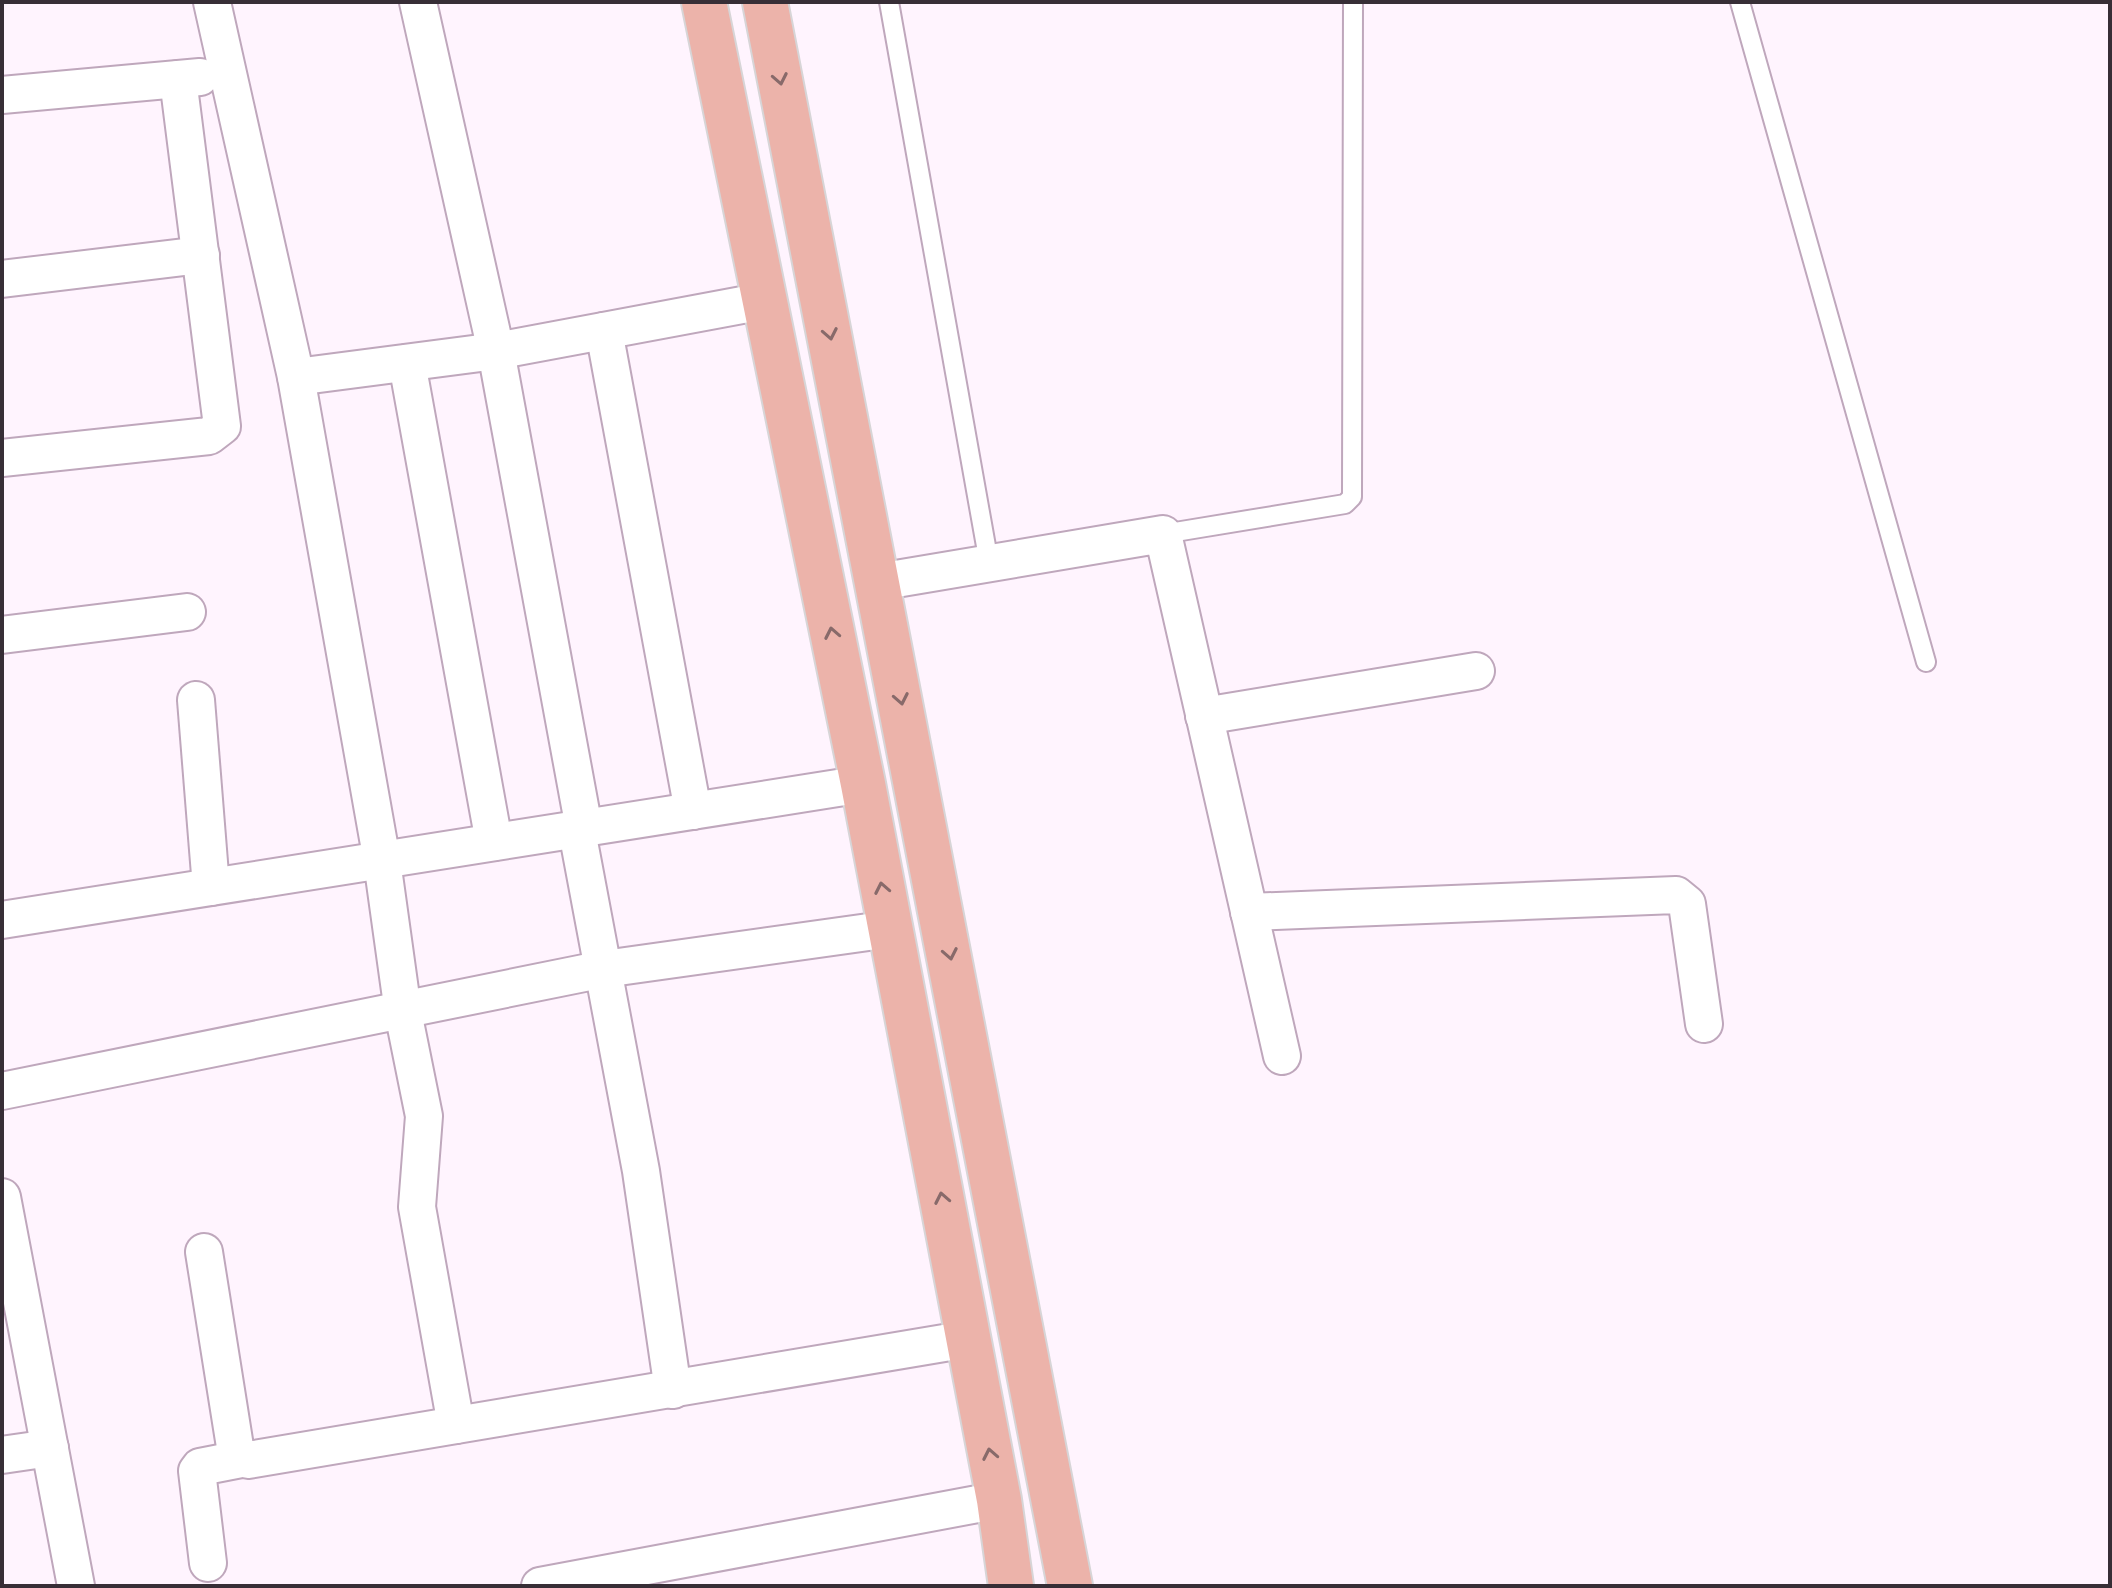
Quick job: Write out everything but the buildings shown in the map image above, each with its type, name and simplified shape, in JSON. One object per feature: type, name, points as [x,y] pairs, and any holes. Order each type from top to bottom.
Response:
[{"type":"main road","points":[[704,2],[863,784],[999,1500],[1011,1586]]},
{"type":"main road","points":[[765,2],[1070,1586]]},
{"type":"street","points":[[212,2],[296,377],[382,861],[403,1012],[424,1116],[417,1207],[456,1425]]},
{"type":"street","points":[[418,2],[496,351],[584,828]]},
{"type":"street","points":[[2,95],[229,74]]},
{"type":"street","points":[[2,458],[209,436],[219,431],[223,416],[178,79]]},
{"type":"street","points":[[2,279],[201,255]]},
{"type":"street","points":[[296,377],[496,351],[764,301]]},
{"type":"street","points":[[604,331],[693,811]]},
{"type":"street","points":[[407,363],[494,842]]},
{"type":"street","points":[[878,582],[1163,534],[1282,1056]]},
{"type":"street","points":[[2,635],[187,612]]},
{"type":"street","points":[[1204,716],[1476,671]]},
{"type":"street","points":[[196,700],[211,887]]},
{"type":"street","points":[[2,920],[863,784]]},
{"type":"street","points":[[584,828],[577,831],[641,1171],[673,1390]]},
{"type":"street","points":[[1249,912],[1676,895],[1687,904],[1704,1024]]},
{"type":"street","points":[[2,1091],[604,969],[890,929]]},
{"type":"street","points":[[2,1197],[9,1273],[50,1448],[76,1586]]},
{"type":"street","points":[[204,1252],[236,1453],[241,1459]]},
{"type":"street","points":[[208,1563],[197,1471],[200,1467],[968,1339]]},
{"type":"street","points":[[2,1455],[50,1448]]},
{"type":"street","points":[[540,1586],[999,1500]]},
{"type":"lane","points":[[889,2],[989,563]]},
{"type":"lane","points":[[1163,534],[1345,504],[1352,497],[1353,2]]},
{"type":"lane","points":[[1740,2],[1926,662]]}]
